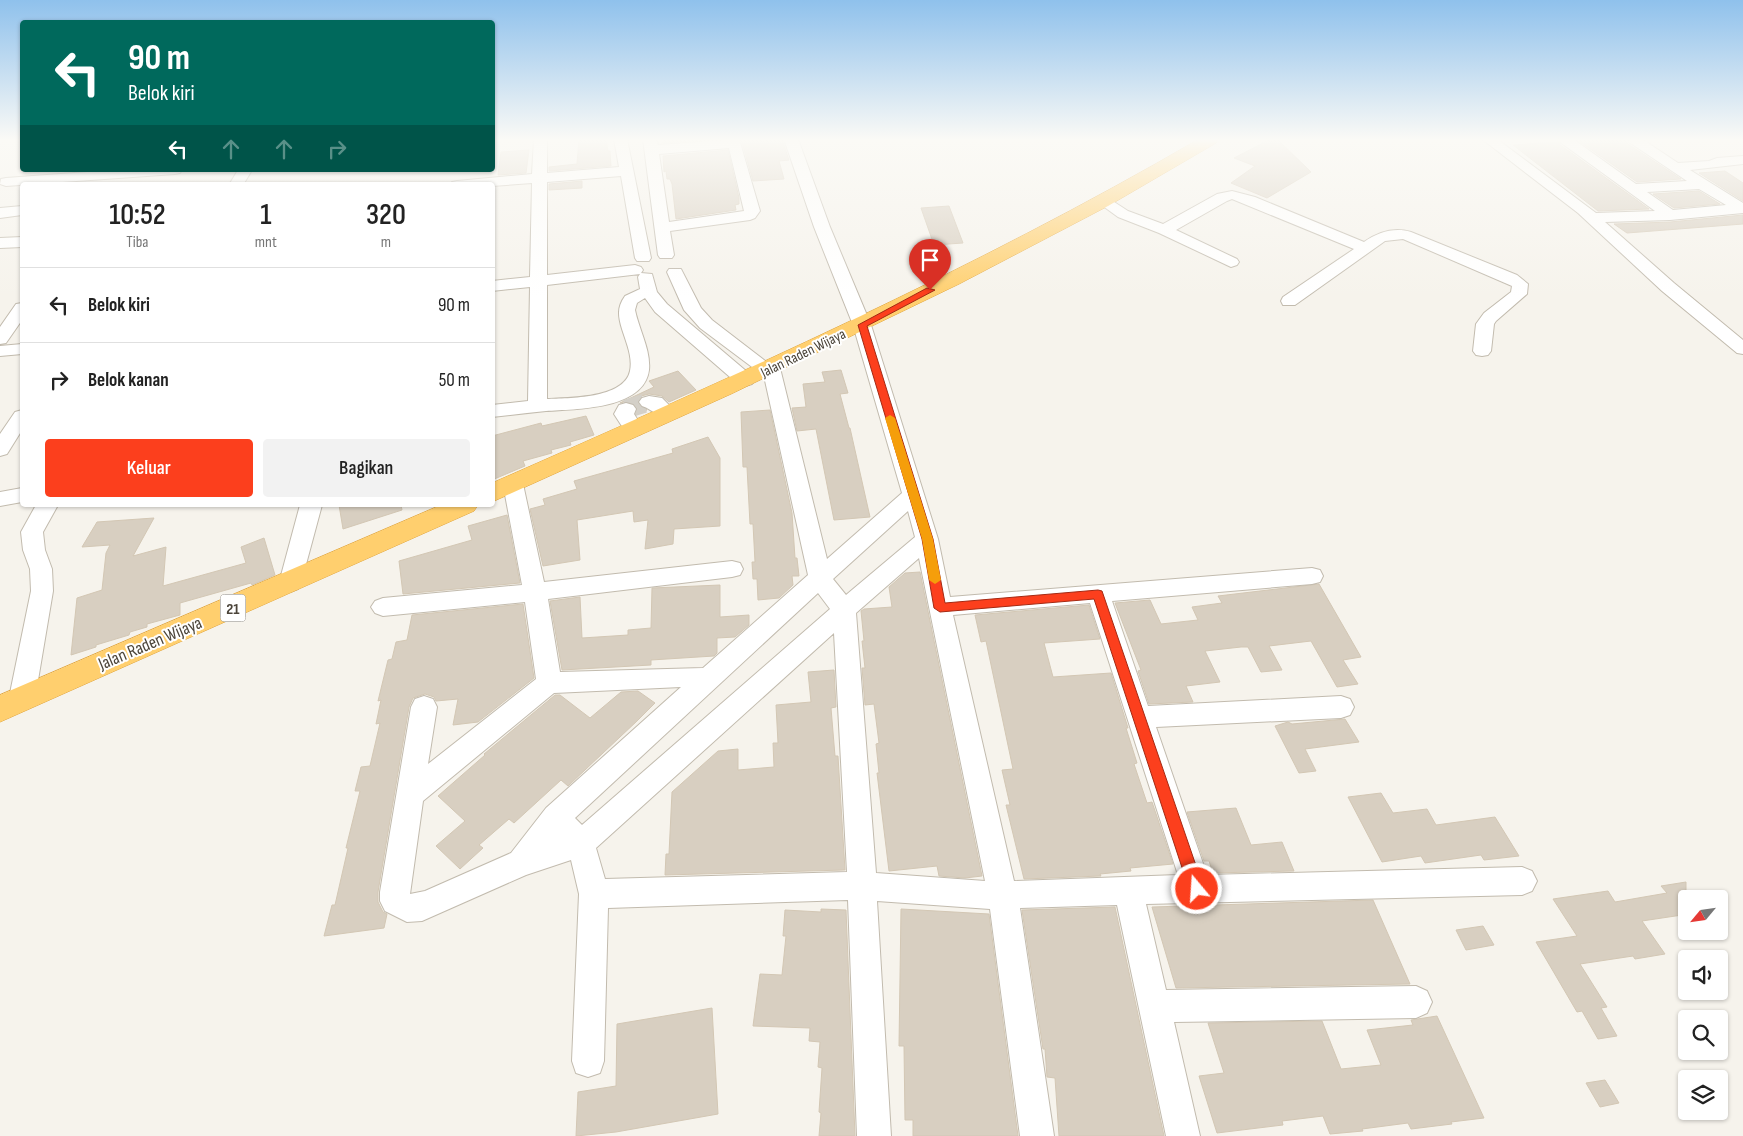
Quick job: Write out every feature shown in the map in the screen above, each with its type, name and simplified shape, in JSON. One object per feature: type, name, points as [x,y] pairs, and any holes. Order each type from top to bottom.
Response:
[{"type":"highway","name":"Jalan Raden Wijaya","points":[[495,492],[769,370],[862,325],[1120,192]]},
{"type":"highway","name":"Jalan Raden Wijaya","points":[[11,704],[461,507]]},
{"type":"street","points":[[537,406],[540,280],[539,192]]},
{"type":"street","points":[[630,192],[644,274],[661,308],[689,330],[745,380]]},
{"type":"street","points":[[658,192],[666,255]]},
{"type":"street","points":[[663,227],[750,215],[752,211],[747,192]]},
{"type":"street","points":[[810,192],[862,325],[927,539],[940,608],[1003,896],[1037,1136]]},
{"type":"street","points":[[1558,192],[1592,218],[1668,287],[1743,349]]},
{"type":"street","points":[[1638,192],[1670,215]]},
{"type":"street","points":[[1715,192],[1743,208]]},
{"type":"street","points":[[1164,230],[1222,197],[1232,195],[1250,200],[1366,248]]},
{"type":"street","points":[[1103,202],[1123,214],[1164,230],[1231,262]]},
{"type":"street","points":[[1592,218],[1670,215],[1743,208]]},
{"type":"street","points":[[0,213],[20,211]]},
{"type":"street","points":[[1289,301],[1388,235],[1406,235],[1511,278],[1520,284],[1519,294],[1490,317],[1485,324],[1482,351]]},
{"type":"street","points":[[0,243],[20,242]]},
{"type":"street","points":[[495,286],[540,280],[644,274],[662,277],[675,272],[678,268],[678,262],[666,255],[654,255],[644,274],[634,296],[628,302],[626,310],[634,333],[640,364],[640,376],[634,384],[623,392],[601,399],[495,411]]},
{"type":"street","points":[[675,272],[693,310],[706,324],[769,370],[820,579],[844,610],[862,886],[874,1136]]},
{"type":"street","points":[[0,339],[20,311]]},
{"type":"street","points":[[689,330],[706,324]]},
{"type":"street","points":[[0,351],[20,349]]},
{"type":"street","points":[[649,402],[655,402],[668,414]]},
{"type":"street","points":[[626,409],[624,414],[634,430]]},
{"type":"street","points":[[0,449],[20,419]]},
{"type":"street","points":[[513,484],[549,683]]},
{"type":"street","points":[[0,499],[20,495]]},
{"type":"street","points":[[521,863],[556,817],[913,496]]},
{"type":"street","points":[[11,704],[42,591],[41,569],[34,550],[32,532],[46,507]]},
{"type":"street","points":[[290,583],[310,507]]},
{"type":"street","points":[[424,707],[395,892],[395,901],[402,908],[413,909],[427,906],[521,863],[581,844],[844,610],[927,539]]},
{"type":"street","points":[[383,608],[732,568]]},
{"type":"street","points":[[940,608],[1312,576]]},
{"type":"street","points":[[1098,594],[1197,889]]},
{"type":"street","points":[[410,796],[549,683],[682,677],[709,678]]},
{"type":"street","points":[[1140,718],[1341,707]]},
{"type":"street","points":[[556,817],[581,844],[594,894],[588,1061]]},
{"type":"street","points":[[594,894],[862,886],[1003,896],[1031,893],[1131,890],[1522,881]]},
{"type":"street","points":[[1131,890],[1131,902],[1183,1136]]},
{"type":"street","points":[[1154,1006],[1416,1002]]},
{"type":"building","points":[[673,192],[738,192],[739,204],[735,205],[736,210],[676,219]]},
{"type":"building","points":[[1253,192],[1277,192],[1267,198]]},
{"type":"building","points":[[1574,192],[1625,192],[1649,209],[1598,211]]},
{"type":"building","points":[[1701,192],[1720,204],[1674,208],[1653,194]]},
{"type":"building","points":[[1729,192],[1743,192],[1743,201]]},
{"type":"building","points":[[949,206],[963,243],[934,245],[921,208]]},
{"type":"building","points":[[1743,215],[1743,224],[1627,233],[1614,224],[1670,222]]},
{"type":"building","points":[[841,370],[848,393],[840,394],[850,428],[870,517],[834,520],[816,429],[797,431],[792,408],[806,407],[803,384],[825,382],[822,372]]},
{"type":"building","points":[[678,371],[696,390],[669,402],[662,396],[649,394],[641,396],[638,403],[647,410],[637,414],[638,408],[634,404],[627,401],[620,403],[654,387],[649,381]]},
{"type":"building","points":[[770,410],[792,513],[795,558],[797,558],[799,576],[792,576],[793,585],[779,598],[758,600],[757,579],[753,579],[752,562],[755,562],[753,524],[750,524],[747,467],[743,467],[741,412]]},
{"type":"building","points":[[586,416],[594,435],[570,442],[571,445],[551,450],[552,453],[523,461],[525,466],[495,479],[495,435],[541,423],[542,426]]},
{"type":"building","points":[[708,437],[720,458],[720,526],[674,529],[673,544],[645,549],[648,520],[634,522],[633,511],[577,520],[580,560],[543,566],[530,509],[545,505],[543,499],[577,489],[574,481],[673,453],[672,449]]},
{"type":"building","points":[[339,507],[401,507],[402,510],[343,529]]},
{"type":"building","points":[[507,515],[520,583],[403,594],[399,561],[472,540],[468,526]]},
{"type":"building","points":[[154,518],[133,556],[166,547],[163,586],[246,563],[241,547],[264,538],[275,575],[252,585],[251,583],[180,603],[180,615],[147,624],[147,627],[130,632],[129,635],[71,655],[77,598],[102,590],[106,553],[110,545],[82,547],[97,522]]},
{"type":"building","points":[[920,572],[982,876],[965,878],[939,876],[937,866],[889,871],[877,773],[879,773],[876,744],[879,743],[874,704],[865,705],[862,668],[865,668],[862,641],[864,641],[861,611],[864,609],[892,607],[889,587],[905,573]]},
{"type":"building","points":[[1319,584],[1361,657],[1343,660],[1358,684],[1337,687],[1311,641],[1269,646],[1282,670],[1261,672],[1248,647],[1241,647],[1205,651],[1220,682],[1186,686],[1193,702],[1149,704],[1138,671],[1141,670],[1115,603],[1150,600],[1161,624],[1198,620],[1192,607],[1222,603],[1218,596]]},
{"type":"building","points":[[720,585],[720,617],[749,615],[749,625],[735,637],[717,638],[717,653],[714,656],[651,660],[651,665],[562,670],[550,601],[580,597],[582,638],[628,635],[628,630],[651,628],[652,588]]},
{"type":"building","points":[[523,604],[534,678],[478,722],[453,725],[458,699],[436,701],[434,697],[425,694],[413,698],[409,707],[378,892],[378,902],[383,912],[387,914],[384,928],[324,936],[332,905],[335,905],[348,848],[346,848],[360,791],[355,791],[361,767],[370,766],[380,723],[376,724],[381,700],[378,701],[388,660],[392,659],[396,642],[407,640],[412,615]]},
{"type":"building","points":[[1089,605],[1100,639],[1044,643],[1053,677],[1111,673],[1137,763],[1134,764],[1147,803],[1152,802],[1173,864],[1130,868],[1131,871],[1100,874],[1101,876],[1024,879],[1006,805],[1010,805],[1002,770],[1013,769],[986,641],[981,642],[975,615]]},
{"type":"building","points":[[834,670],[836,707],[831,708],[835,756],[838,756],[845,870],[665,875],[666,854],[669,854],[672,792],[718,751],[738,749],[738,770],[774,767],[773,743],[778,743],[776,705],[811,702],[808,672]]},
{"type":"building","points":[[638,691],[655,703],[568,786],[561,780],[514,823],[509,819],[479,845],[483,848],[460,869],[436,846],[465,821],[438,796],[484,754],[555,695],[560,695],[590,718],[621,692]]},
{"type":"building","points":[[1345,719],[1359,742],[1305,749],[1316,771],[1299,773],[1275,726],[1288,722],[1292,724]]},
{"type":"building","points":[[1381,793],[1393,813],[1427,809],[1436,825],[1495,817],[1519,856],[1484,860],[1481,855],[1425,863],[1421,856],[1382,862],[1348,797]]},
{"type":"building","points":[[1236,808],[1251,845],[1282,842],[1294,871],[1213,873],[1209,861],[1204,861],[1187,812]]},
{"type":"building","points":[[1686,882],[1686,890],[1678,890],[1678,916],[1642,921],[1665,954],[1635,959],[1633,956],[1580,964],[1607,1007],[1601,1008],[1617,1036],[1598,1039],[1582,1011],[1577,1012],[1536,942],[1577,936],[1553,899],[1608,891],[1615,902],[1667,893],[1661,886]]},
{"type":"building","points":[[1373,900],[1410,984],[1176,988],[1152,907]]},
{"type":"building","points":[[1115,907],[1164,1136],[1059,1136],[1055,1078],[1047,1077],[1045,1049],[1043,1049],[1022,910]]},
{"type":"building","points":[[821,909],[846,910],[855,1136],[819,1136],[822,1068],[818,1067],[820,1042],[809,1041],[810,1028],[753,1026],[760,974],[782,975],[786,936],[783,936],[785,910],[821,912]]},
{"type":"building","points":[[901,909],[989,914],[1018,1136],[913,1136],[913,1120],[905,1120],[904,1046],[899,1046]]},
{"type":"building","points":[[1483,926],[1494,945],[1466,950],[1456,930]]},
{"type":"building","points":[[712,1008],[718,1114],[616,1132],[576,1136],[578,1092],[616,1086],[617,1024]]},
{"type":"building","points":[[1437,1016],[1484,1118],[1411,1129],[1408,1123],[1362,1129],[1363,1131],[1330,1134],[1323,1116],[1282,1121],[1283,1125],[1217,1133],[1199,1076],[1224,1073],[1208,1023],[1322,1021],[1341,1069],[1381,1065],[1367,1030],[1413,1025],[1411,1020]]},
{"type":"building","points":[[1605,1080],[1619,1103],[1600,1107],[1586,1083]]},
{"type":"tunnel","points":[[626,409],[649,402]]},
{"type":"slow traffic","points":[[890,418],[927,539],[935,580]]},
{"type":"route","points":[[930,290],[862,325],[927,539],[940,608],[1098,594],[1197,889]]}]
